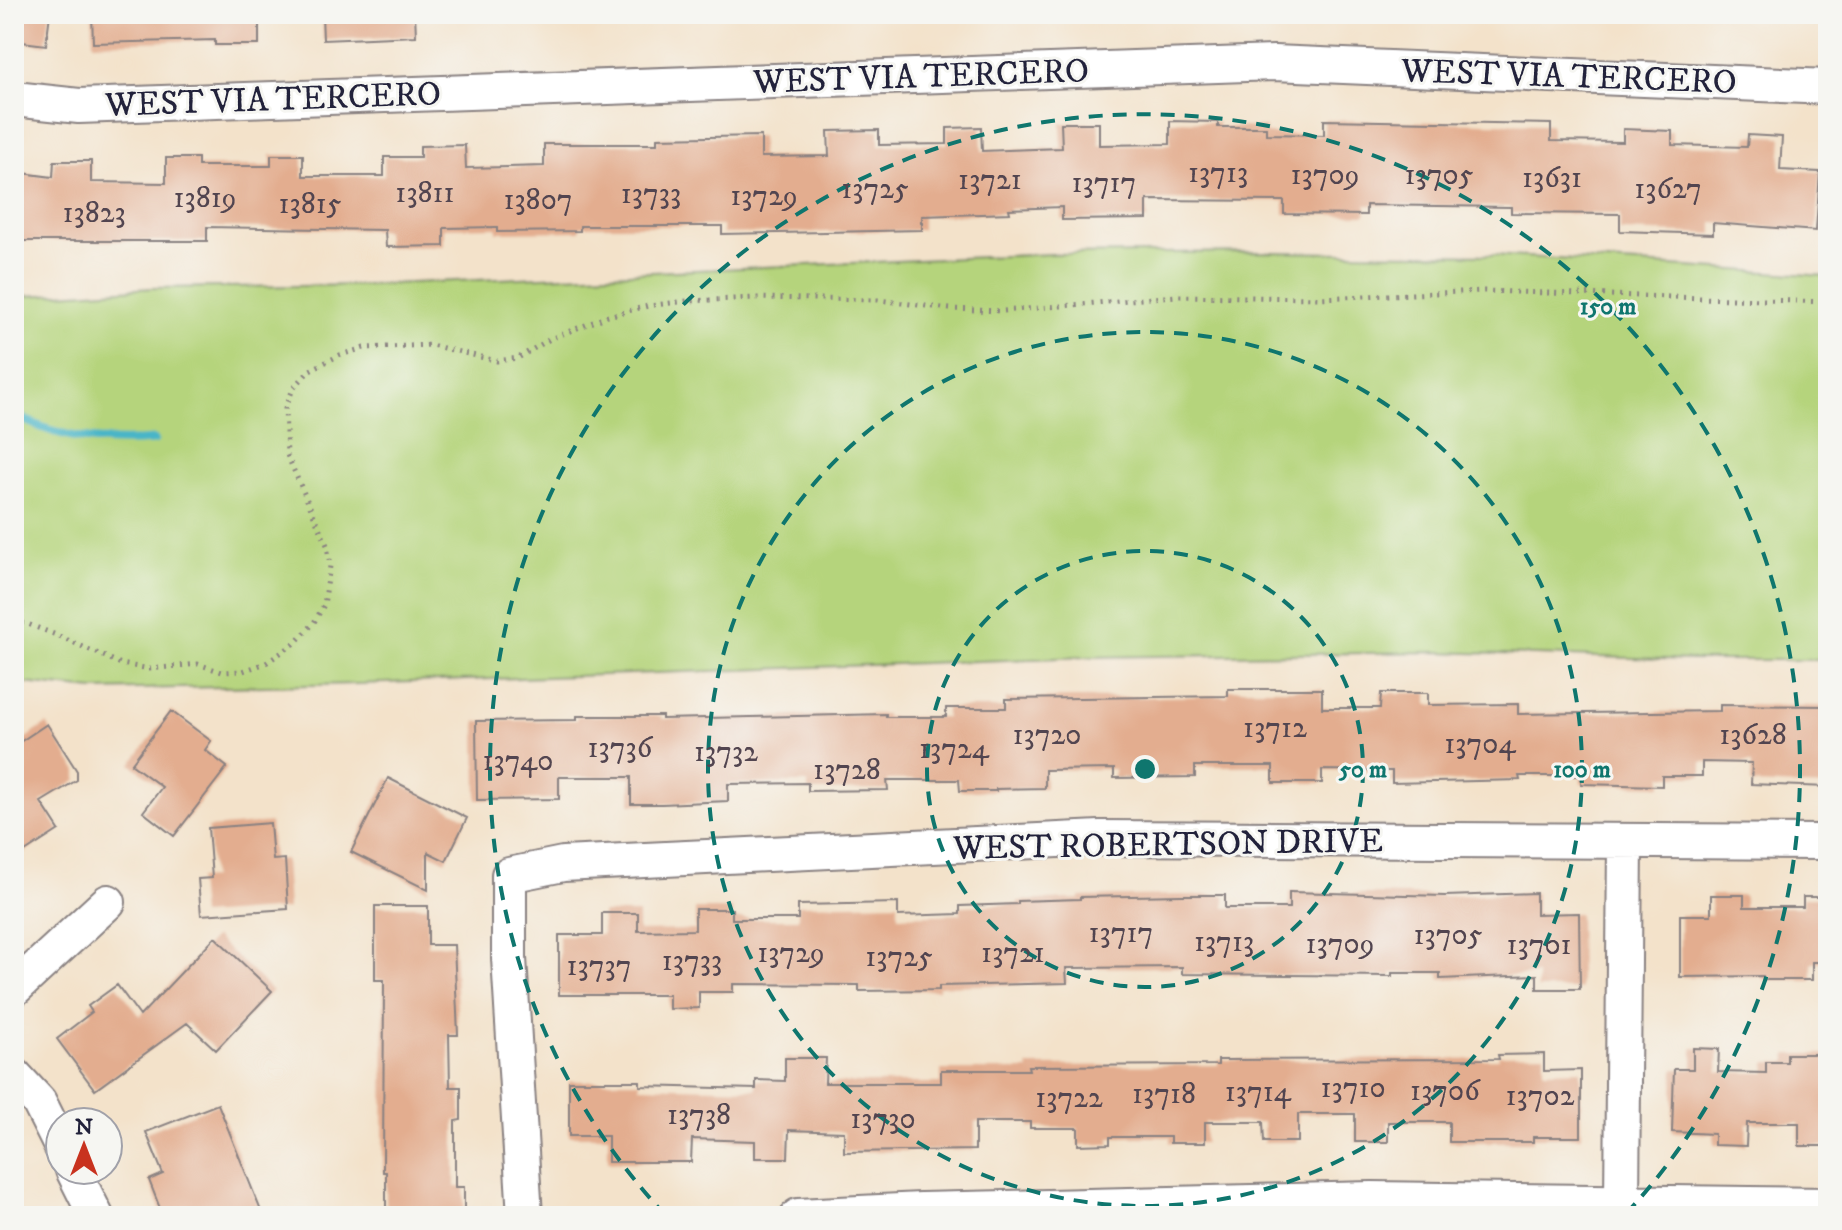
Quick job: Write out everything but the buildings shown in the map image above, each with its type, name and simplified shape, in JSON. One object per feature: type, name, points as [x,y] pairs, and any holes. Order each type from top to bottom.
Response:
[{"type":"street","name":"WEST VIA TERCERO","points":[[14,99],[79,106],[1274,63],[1828,87]]},
{"type":"street","name":"WEST ROBERTSON DRIVE","points":[[525,1216],[509,958],[509,875],[563,864],[1100,838],[1828,842]]},
{"type":"street","points":[[1622,1202],[1625,841]]},
{"type":"street","points":[[14,989],[108,902]]},
{"type":"street","points":[[14,1075],[39,1102],[44,1112]]},
{"type":"street","points":[[81,1186],[96,1216]]},
{"type":"street","points":[[798,1216],[1372,1199],[1828,1205]]},
{"type":"path","points":[[14,622],[59,636],[121,664],[150,669],[198,664],[222,672],[243,671],[266,663],[294,644],[313,624],[324,605],[330,566],[327,545],[287,455],[285,409],[293,389],[310,370],[340,355],[364,348],[431,345],[497,361],[518,358],[550,339],[608,316],[648,306],[757,298],[878,300],[950,309],[1003,311],[1176,296],[1319,298],[1484,291],[1828,302]]},
{"type":"green space","points":[[1270,252],[1493,255],[1828,276],[1828,660],[1695,660],[1435,652],[1086,657],[358,684],[94,690],[14,682],[14,294],[26,296],[153,288],[367,285],[1052,254]]},
{"type":"waterway","points":[[14,414],[47,429],[82,438],[154,440]]}]
